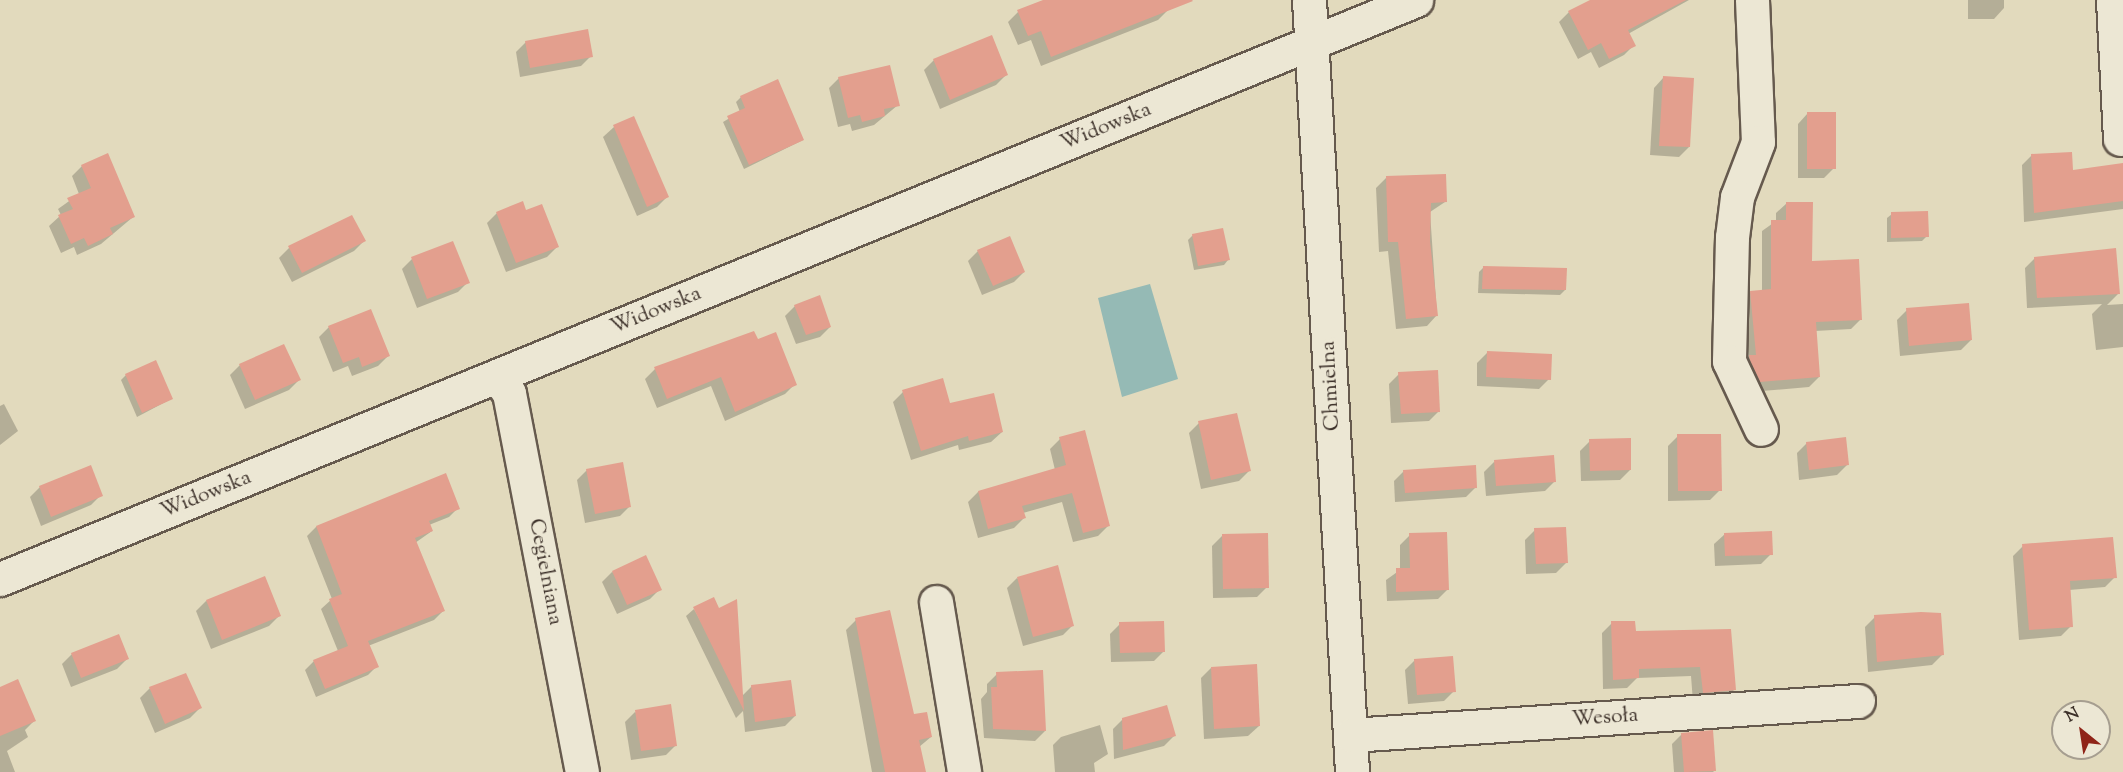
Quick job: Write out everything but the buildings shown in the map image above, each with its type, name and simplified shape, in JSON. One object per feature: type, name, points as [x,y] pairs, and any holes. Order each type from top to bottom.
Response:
[{"type":"street","name":"Chmielna","points":[[1309,0],[1352,772]]},
{"type":"street","name":"Widowska","points":[[0,579],[1416,0]]},
{"type":"street","points":[[1752,0],[1758,142],[1736,207],[1729,362],[1761,429]]},
{"type":"street","points":[[2113,0],[2120,139]]},
{"type":"street","name":"Cegielniana","points":[[497,376],[509,393],[582,772]]},
{"type":"street","points":[[936,602],[964,772]]},
{"type":"street","name":"Wesoła","points":[[1351,735],[1858,701]]},
{"type":"water","points":[[1150,284],[1178,379],[1122,397],[1098,298]]}]
